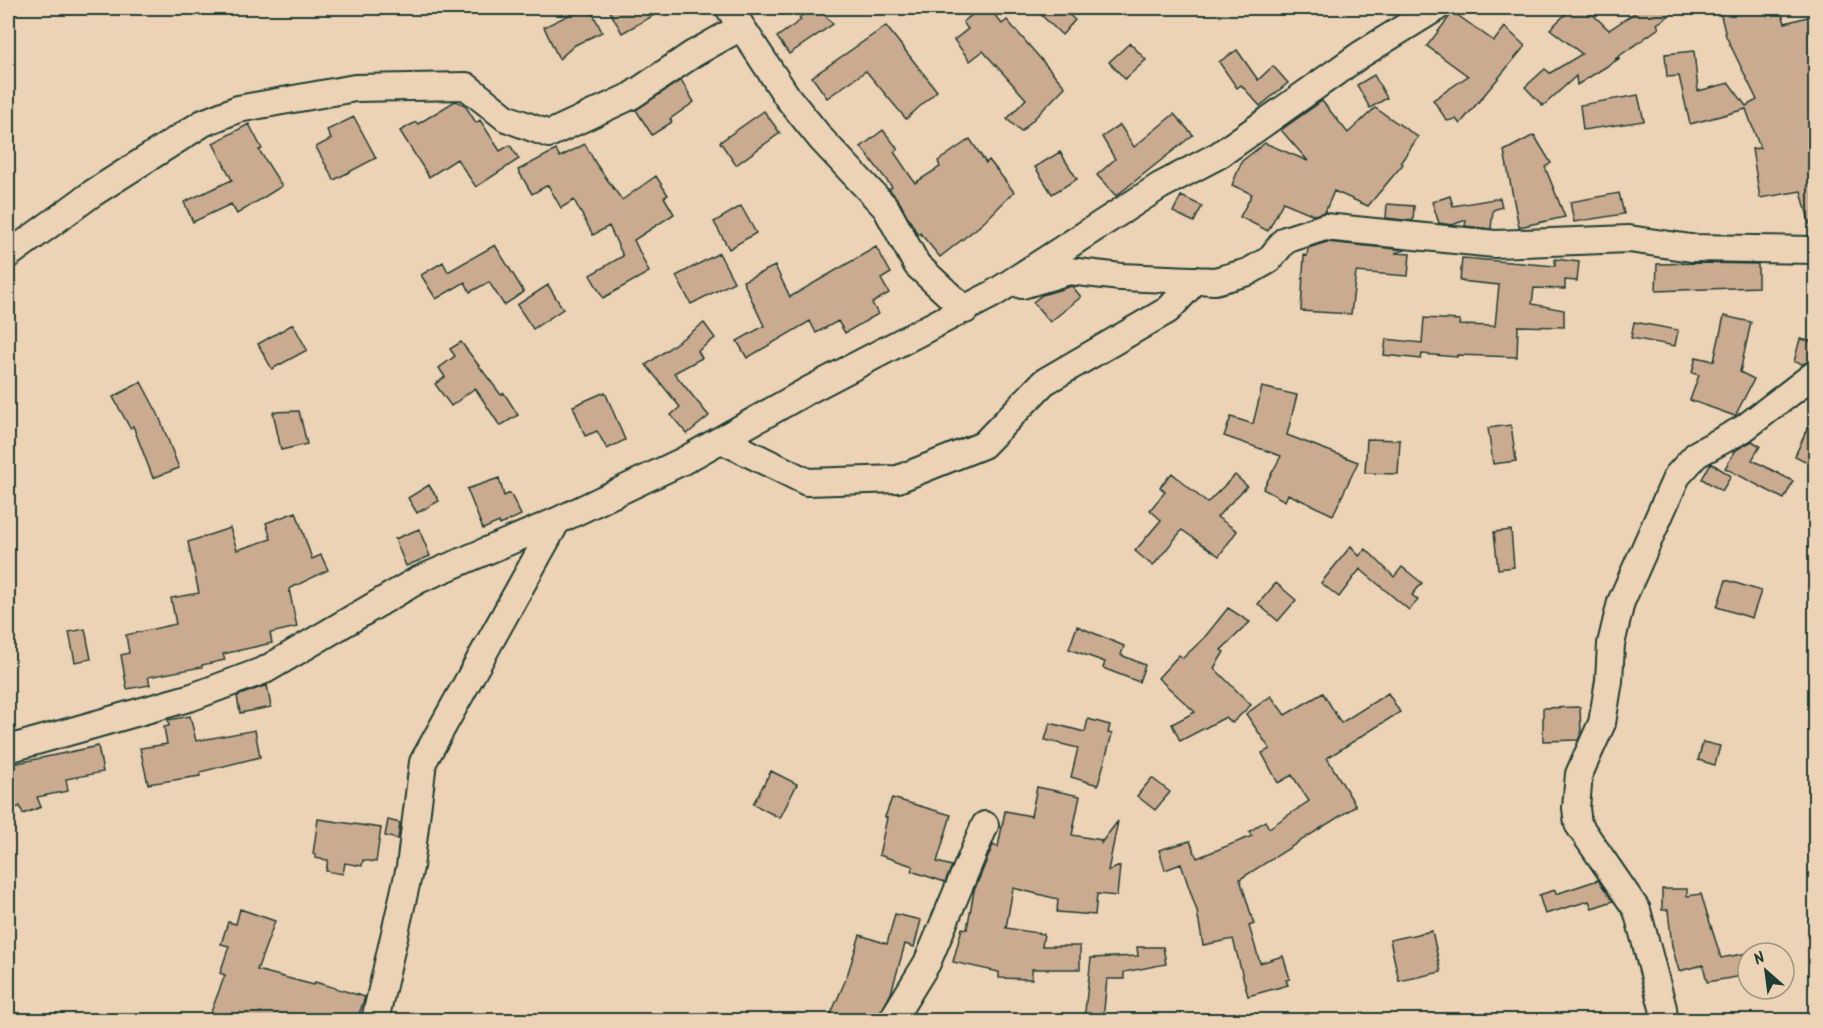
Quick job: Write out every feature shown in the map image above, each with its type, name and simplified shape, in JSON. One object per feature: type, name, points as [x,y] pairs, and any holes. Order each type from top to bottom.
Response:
[{"type":"street","points":[[8,749],[192,697],[265,670],[418,580],[557,521],[722,440],[807,391],[993,294],[1160,186],[1219,155],[1360,55],[1436,8]]},
{"type":"street","points":[[8,255],[93,194],[203,123],[238,109],[355,88],[466,87],[506,118],[549,134],[631,96],[693,54],[735,17],[771,76],[822,140],[886,208],[917,265],[965,310]]},
{"type":"street","points":[[993,294],[1069,271],[1215,281],[1248,272],[1269,260],[1285,240],[1325,227],[1495,244],[1629,239],[1691,248],[1815,250]]},
{"type":"street","points":[[722,440],[807,482],[898,479],[983,445],[1044,382],[1168,310],[1196,280]]},
{"type":"street","points":[[1664,1020],[1663,1008],[1637,910],[1578,824],[1576,808],[1579,774],[1602,723],[1609,681],[1611,644],[1621,602],[1677,476],[1697,454],[1743,429],[1815,374]]},
{"type":"street","points":[[375,1020],[410,867],[423,762],[557,521]]},
{"type":"street","points":[[892,1020],[927,963],[985,825]]},
{"type":"building","points":[[583,8],[590,8],[602,32],[575,45],[559,59],[544,27]]},
{"type":"building","points":[[608,8],[667,8],[622,33]]},
{"type":"building","points":[[811,8],[818,8],[833,24],[789,54],[777,37],[801,20],[799,18]]},
{"type":"building","points":[[981,8],[989,8],[1002,24],[1007,20],[1065,87],[1021,132],[1007,119],[1026,99],[983,51],[970,61],[954,40],[968,29],[963,22]]},
{"type":"building","points":[[1034,8],[1061,8],[1075,20],[1062,35]]},
{"type":"building","points":[[1572,8],[1586,8],[1609,30],[1642,8],[1680,8],[1657,24],[1659,28],[1615,59],[1620,58],[1577,85],[1576,76],[1543,106],[1525,87],[1545,69],[1550,73],[1582,54],[1550,29]]},
{"type":"building","points":[[1719,8],[1780,8],[1785,23],[1815,15],[1815,224],[1810,225],[1801,191],[1760,198],[1752,149],[1760,148],[1746,109],[1690,124],[1679,76],[1667,77],[1665,54],[1694,51],[1698,91],[1729,83],[1746,106],[1757,100],[1726,36]]},
{"type":"building","points":[[1453,12],[1494,41],[1505,27],[1525,46],[1460,124],[1456,119],[1447,121],[1433,100],[1468,76],[1427,46]]},
{"type":"building","points":[[886,26],[937,91],[906,119],[866,71],[827,98],[812,77]]},
{"type":"building","points":[[1130,43],[1146,60],[1125,79],[1109,62]]},
{"type":"building","points":[[1237,50],[1258,80],[1273,66],[1288,83],[1260,106],[1241,85],[1237,88],[1219,62]]},
{"type":"building","points":[[1374,75],[1387,98],[1370,108],[1357,85]]},
{"type":"building","points":[[681,80],[694,102],[670,119],[672,122],[652,135],[636,110]]},
{"type":"building","points":[[1638,95],[1644,121],[1583,130],[1580,105]]},
{"type":"building","points":[[455,101],[465,105],[476,123],[480,120],[500,151],[510,145],[519,159],[476,187],[457,159],[429,177],[400,131],[416,122],[418,124]]},
{"type":"building","points":[[1322,101],[1348,133],[1375,108],[1418,137],[1401,162],[1403,164],[1368,206],[1334,191],[1325,212],[1314,215],[1283,202],[1268,231],[1240,217],[1252,194],[1232,185],[1242,161],[1265,143],[1308,161],[1281,130]]},
{"type":"building","points":[[764,111],[780,133],[736,165],[720,142]]},
{"type":"building","points":[[1174,114],[1193,135],[1116,196],[1097,175],[1115,159],[1102,137],[1120,125],[1134,147]]},
{"type":"building","points":[[354,117],[376,158],[334,180],[316,147],[331,139],[327,130]]},
{"type":"building","points":[[249,124],[262,149],[259,150],[282,186],[237,214],[231,204],[193,222],[184,202],[232,180],[213,143]]},
{"type":"building","points":[[883,130],[898,149],[894,152],[915,183],[940,167],[938,161],[970,139],[986,163],[989,160],[1014,192],[982,224],[940,257],[920,233],[918,235],[899,201],[889,189],[892,187],[861,147]]},
{"type":"building","points":[[1534,135],[1551,163],[1545,167],[1565,217],[1519,227],[1504,151]]},
{"type":"building","points":[[585,144],[596,164],[622,200],[656,176],[668,195],[664,197],[674,214],[634,240],[649,272],[603,298],[590,275],[623,256],[609,226],[593,235],[574,200],[561,208],[548,185],[532,194],[518,170],[556,150],[560,157]]},
{"type":"building","points":[[1060,152],[1077,179],[1052,194],[1035,167]]},
{"type":"building","points":[[1619,193],[1624,214],[1574,222],[1570,202]]},
{"type":"building","points":[[1181,196],[1202,206],[1194,222],[1173,212]]},
{"type":"building","points":[[1450,196],[1453,206],[1500,198],[1502,207],[1493,210],[1491,229],[1465,226],[1466,220],[1452,225],[1439,223],[1432,202]]},
{"type":"building","points":[[1387,204],[1414,206],[1413,221],[1386,218]]},
{"type":"building","points":[[741,206],[756,233],[729,249],[714,222]]},
{"type":"building","points":[[1327,242],[1406,250],[1395,253],[1410,254],[1408,276],[1356,272],[1351,314],[1301,311],[1304,255],[1307,256],[1308,248]]},
{"type":"building","points":[[495,245],[524,292],[504,305],[489,282],[470,292],[465,282],[436,299],[421,275],[443,262],[448,272]]},
{"type":"building","points":[[876,247],[891,273],[881,279],[889,293],[872,303],[878,314],[845,333],[838,321],[816,333],[810,321],[747,358],[737,341],[764,326],[743,281],[775,266],[790,297]]},
{"type":"building","points":[[719,253],[734,282],[691,304],[676,276]]},
{"type":"building","points":[[1462,258],[1555,266],[1555,259],[1579,262],[1577,281],[1565,280],[1565,289],[1534,288],[1532,304],[1564,310],[1564,327],[1518,326],[1517,357],[1457,355],[1457,357],[1422,354],[1421,359],[1384,355],[1386,339],[1422,343],[1424,318],[1460,320],[1459,325],[1495,326],[1499,285],[1460,281]]},
{"type":"building","points":[[1657,264],[1758,264],[1758,287],[1656,291]]},
{"type":"building","points":[[548,285],[563,309],[533,329],[517,305]]},
{"type":"building","points":[[1072,286],[1081,297],[1050,322],[1033,302],[1042,295]]},
{"type":"building","points":[[1724,316],[1751,322],[1740,372],[1754,379],[1735,416],[1690,400],[1699,375],[1692,373],[1696,357],[1714,361]]},
{"type":"building","points":[[1634,322],[1678,330],[1675,346],[1631,338]]},
{"type":"building","points":[[704,323],[715,338],[698,351],[702,358],[674,373],[709,416],[687,434],[671,415],[680,407],[646,365]]},
{"type":"building","points":[[293,324],[307,350],[272,369],[258,344]]},
{"type":"building","points":[[1800,339],[1815,342],[1815,358],[1803,364],[1794,362]]},
{"type":"building","points":[[461,342],[501,395],[504,393],[518,415],[500,426],[475,388],[451,406],[435,384],[445,377],[439,368],[455,356],[450,349]]},
{"type":"building","points":[[141,382],[158,414],[179,468],[153,478],[133,426],[130,428],[113,397]]},
{"type":"building","points":[[1262,387],[1297,395],[1287,435],[1358,462],[1333,515],[1288,494],[1285,501],[1263,489],[1281,456],[1224,436],[1231,417],[1253,424]]},
{"type":"building","points":[[605,392],[625,440],[607,449],[597,431],[585,436],[573,406]]},
{"type":"building","points":[[299,411],[307,444],[281,450],[273,412]]},
{"type":"building","points":[[1815,412],[1815,466],[1795,456]]},
{"type":"building","points":[[1511,425],[1516,461],[1493,464],[1488,428]]},
{"type":"building","points":[[1367,439],[1400,440],[1398,474],[1365,473]]},
{"type":"building","points":[[1752,441],[1760,446],[1752,460],[1793,481],[1784,499],[1725,468],[1736,450]]},
{"type":"building","points":[[1711,463],[1731,476],[1722,491],[1702,479]]},
{"type":"building","points":[[1172,473],[1207,503],[1235,475],[1247,486],[1217,517],[1237,531],[1219,556],[1182,530],[1153,566],[1135,551],[1161,520],[1150,510],[1165,492],[1160,487]]},
{"type":"building","points":[[499,478],[504,496],[510,493],[521,515],[500,525],[499,522],[483,529],[467,489]]},
{"type":"building","points":[[429,485],[439,501],[417,513],[408,498]]},
{"type":"building","points":[[296,512],[312,559],[321,555],[328,570],[289,589],[297,627],[270,633],[272,643],[223,654],[225,660],[202,665],[202,667],[148,677],[150,685],[127,689],[121,655],[129,653],[126,635],[176,624],[171,598],[199,593],[188,542],[230,528],[237,550],[271,539],[266,523]]},
{"type":"building","points":[[419,529],[430,556],[406,566],[395,539]]},
{"type":"building","points":[[1511,530],[1514,567],[1498,569],[1494,532]]},
{"type":"building","points":[[1351,546],[1359,556],[1366,549],[1394,577],[1402,567],[1422,583],[1412,595],[1418,600],[1409,610],[1360,569],[1339,597],[1321,583]]},
{"type":"building","points":[[1726,580],[1761,591],[1752,618],[1717,607]]},
{"type":"building","points":[[1276,583],[1296,600],[1278,621],[1258,604]]},
{"type":"building","points":[[1228,608],[1250,622],[1221,650],[1224,652],[1214,668],[1251,705],[1232,723],[1226,717],[1180,741],[1172,724],[1195,712],[1158,678],[1179,655],[1183,658],[1204,638]]},
{"type":"building","points":[[1077,626],[1124,646],[1121,655],[1145,665],[1139,682],[1103,668],[1105,662],[1069,649]]},
{"type":"building","points":[[85,629],[91,659],[75,662],[69,632]]},
{"type":"building","points":[[267,685],[271,707],[240,713],[237,696]]},
{"type":"building","points":[[1323,693],[1341,723],[1388,693],[1400,712],[1327,758],[1356,806],[1240,879],[1254,924],[1249,926],[1260,963],[1283,956],[1290,979],[1286,980],[1288,985],[1248,996],[1233,939],[1203,945],[1197,911],[1181,864],[1165,870],[1159,850],[1190,841],[1197,858],[1252,836],[1249,832],[1265,821],[1269,828],[1309,801],[1292,775],[1278,783],[1262,753],[1270,749],[1246,714],[1271,696],[1285,715]]},
{"type":"building","points":[[1580,707],[1581,734],[1578,740],[1543,741],[1543,708]]},
{"type":"building","points":[[190,716],[196,741],[255,730],[260,757],[200,772],[200,776],[148,784],[140,748],[167,744],[164,727],[169,726],[168,720]]},
{"type":"building","points":[[1088,719],[1110,725],[1108,733],[1112,734],[1098,785],[1071,777],[1078,748],[1045,740],[1050,723],[1085,732]]},
{"type":"building","points":[[1703,742],[1720,746],[1715,765],[1698,760]]},
{"type":"building","points":[[98,746],[103,772],[66,779],[68,791],[37,797],[41,807],[23,814],[20,806],[8,812],[8,765]]},
{"type":"building","points":[[771,771],[797,784],[780,818],[753,804]]},
{"type":"building","points":[[1152,778],[1170,792],[1155,810],[1137,796]]},
{"type":"building","points":[[1037,787],[1080,796],[1072,835],[1101,840],[1101,843],[1118,821],[1108,871],[1120,866],[1117,896],[1097,894],[1095,915],[1057,912],[1058,899],[1013,888],[1006,928],[1044,934],[1042,946],[1080,946],[1080,969],[1032,969],[1032,979],[999,978],[999,972],[953,962],[962,928],[967,929],[974,891],[993,845],[998,847],[1005,811],[1031,816]]},
{"type":"building","points":[[892,798],[951,815],[937,862],[952,866],[945,882],[911,871],[913,866],[879,855],[887,818],[885,817]]},
{"type":"building","points":[[318,819],[381,828],[376,862],[363,860],[362,866],[345,863],[343,874],[326,871],[328,860],[315,858],[313,854]]},
{"type":"building","points":[[388,820],[400,823],[398,839],[385,836]]},
{"type":"building","points":[[1598,880],[1613,901],[1592,908],[1589,901],[1545,914],[1539,895],[1555,890],[1556,894]]},
{"type":"building","points":[[1662,889],[1687,889],[1687,896],[1701,894],[1721,958],[1736,955],[1736,977],[1707,982],[1703,965],[1679,971],[1672,946],[1668,910],[1662,910]]},
{"type":"building","points":[[240,909],[275,921],[257,970],[314,985],[315,982],[365,997],[357,1020],[208,1020],[225,975],[220,973],[229,946],[221,944],[228,922],[236,924]]},
{"type":"building","points":[[895,914],[921,920],[914,947],[905,944],[891,993],[877,1020],[841,1020],[830,1016],[846,979],[860,935],[887,944]]},
{"type":"building","points":[[1432,931],[1441,972],[1399,981],[1390,940]]},
{"type":"building","points":[[1137,947],[1163,947],[1166,964],[1124,972],[1124,979],[1107,979],[1103,1020],[1084,1020],[1091,958],[1138,956]]}]
